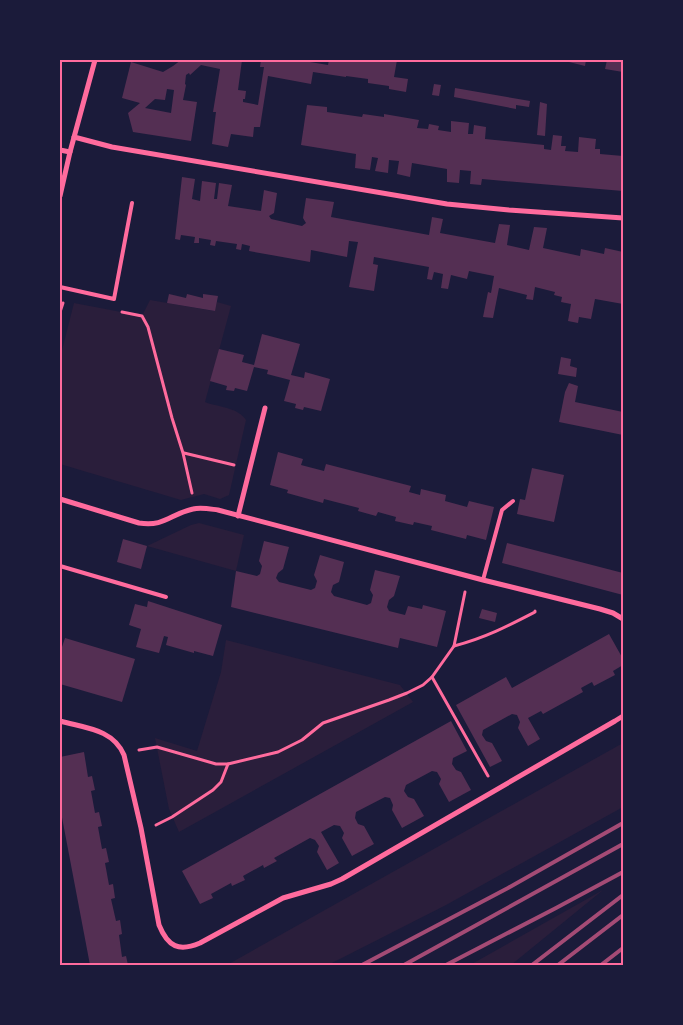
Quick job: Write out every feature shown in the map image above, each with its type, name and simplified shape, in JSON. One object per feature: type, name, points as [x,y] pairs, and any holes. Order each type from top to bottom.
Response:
[{"type":"street","points":[[60,196],[95,60]]},
{"type":"street","points":[[74,137],[112,146],[447,204],[623,218]]},
{"type":"street","points":[[60,150],[70,152]]},
{"type":"street","points":[[238,516],[265,408]]},
{"type":"street","points":[[60,499],[150,524],[160,523],[195,508],[218,510],[600,609],[613,613],[623,619]]},
{"type":"street","points":[[60,721],[103,733],[117,742],[124,755],[141,828],[160,925],[168,941],[183,948],[200,942],[283,898],[342,879],[623,716]]},
{"type":"lane","points":[[60,287],[114,300],[132,203]]},
{"type":"lane","points":[[483,580],[502,510],[513,500]]},
{"type":"lane","points":[[60,566],[166,597]]},
{"type":"path","points":[[66,288],[63,300],[69,301]]},
{"type":"path","points":[[113,311],[142,316],[148,327],[183,453],[195,508]]},
{"type":"path","points":[[183,453],[250,470]]},
{"type":"path","points":[[124,755],[157,747],[186,757],[216,764],[228,764],[278,752],[302,740],[323,723],[407,693],[423,685],[432,677],[454,646],[468,576]]},
{"type":"path","points":[[454,646],[500,630],[535,612],[539,593]]},
{"type":"path","points":[[432,677],[496,791]]},
{"type":"path","points":[[141,828],[154,826],[166,820],[213,790],[221,782],[228,764]]},
{"type":"shaded area","points":[[150,300],[214,311],[217,302],[231,306],[205,402],[238,412],[246,420],[229,495],[220,499],[204,494],[181,500],[60,464],[60,358],[74,303],[142,316]]},
{"type":"shaded area","points":[[199,523],[244,535],[236,571],[147,546]]},
{"type":"shaded area","points":[[226,640],[400,685],[413,702],[179,832],[169,809],[155,738],[197,751],[221,672]]},
{"type":"shaded area","points":[[623,743],[623,807],[446,905],[328,965],[227,965]]},
{"type":"shaded area","points":[[603,890],[511,965],[470,965]]},
{"type":"building","points":[[181,60],[242,60],[238,90],[246,91],[243,102],[258,105],[264,67],[260,67],[261,60],[298,60],[328,65],[329,60],[397,60],[394,77],[408,79],[406,92],[389,89],[389,86],[368,83],[368,79],[313,72],[311,84],[268,76],[260,127],[254,127],[253,137],[231,134],[228,147],[212,144],[216,112],[213,112],[220,69],[201,65],[190,75],[189,73],[186,75],[183,100],[197,102],[191,141],[133,132],[128,113],[140,103],[122,98],[131,62],[163,72]],"holes":[[[167,89],[174,90],[171,113],[145,108],[155,99],[165,100]]]},
{"type":"building","points":[[561,60],[586,60],[585,66]]},
{"type":"building","points":[[607,60],[623,61],[623,72],[605,69]]},
{"type":"building","points":[[434,84],[441,85],[439,96],[432,95]]},
{"type":"building","points":[[455,88],[530,101],[529,107],[516,105],[516,109],[454,97]]},
{"type":"building","points":[[540,102],[547,104],[545,136],[537,135]]},
{"type":"building","points":[[307,105],[327,107],[327,112],[362,117],[363,114],[384,117],[384,114],[419,120],[417,128],[428,129],[429,124],[439,126],[438,130],[451,132],[451,121],[469,123],[468,134],[473,134],[474,125],[486,127],[485,139],[544,145],[544,149],[551,150],[553,135],[562,136],[561,146],[566,146],[565,151],[578,152],[579,137],[596,139],[595,149],[600,149],[600,154],[623,156],[623,191],[482,179],[481,185],[470,184],[471,171],[460,170],[459,183],[447,182],[447,169],[412,163],[410,177],[397,174],[399,161],[389,160],[388,173],[375,171],[378,158],[372,157],[370,170],[355,168],[356,154],[301,145]]},
{"type":"building","points":[[182,177],[195,179],[192,199],[200,201],[202,181],[216,183],[214,199],[217,199],[219,183],[232,185],[228,206],[261,211],[264,190],[277,193],[274,213],[269,216],[271,219],[302,226],[306,223],[303,218],[306,198],[334,202],[331,217],[429,235],[432,217],[443,219],[440,233],[495,243],[499,224],[510,225],[507,245],[529,250],[534,227],[547,228],[543,248],[580,256],[581,249],[604,254],[605,248],[623,252],[623,304],[595,299],[591,319],[579,317],[578,323],[568,321],[571,304],[561,302],[562,297],[554,295],[555,292],[535,287],[533,300],[526,299],[527,295],[499,288],[493,318],[483,317],[488,292],[491,293],[494,276],[469,271],[467,279],[451,275],[448,289],[441,288],[443,274],[434,272],[432,280],[427,279],[429,267],[374,257],[373,264],[378,265],[374,291],[349,287],[358,242],[349,241],[347,257],[311,250],[310,262],[249,251],[250,246],[242,244],[241,250],[236,249],[237,244],[216,241],[215,246],[210,245],[211,240],[199,238],[199,243],[194,243],[195,237],[181,235],[180,240],[175,239]]},
{"type":"building","points":[[169,294],[186,298],[187,294],[203,298],[203,294],[218,296],[215,311],[167,303]]},
{"type":"building","points":[[262,334],[300,344],[291,375],[304,378],[305,372],[330,379],[321,411],[304,407],[303,410],[295,408],[296,404],[284,401],[290,380],[267,374],[268,370],[254,367],[247,391],[235,388],[234,391],[226,390],[227,386],[210,381],[219,349],[244,355],[242,362],[254,365]]},
{"type":"building","points":[[561,357],[571,359],[570,366],[577,368],[576,377],[558,374]]},
{"type":"building","points":[[569,383],[578,386],[575,402],[623,412],[623,435],[559,422],[565,392]]},
{"type":"building","points":[[278,452],[303,459],[301,465],[324,471],[326,464],[411,486],[409,492],[420,495],[421,489],[446,495],[445,501],[467,507],[469,501],[494,507],[486,540],[467,535],[466,539],[431,530],[432,526],[414,522],[413,525],[395,521],[396,517],[378,512],[376,516],[358,511],[359,508],[324,499],[323,503],[287,493],[288,490],[270,485]]},
{"type":"building","points":[[532,468],[564,475],[554,522],[517,514],[520,499],[525,500]]},
{"type":"building","points":[[123,539],[147,546],[141,569],[117,562]]},
{"type":"building","points":[[264,541],[289,547],[283,569],[276,578],[279,582],[311,590],[315,588],[317,581],[314,575],[320,555],[344,562],[339,582],[333,585],[331,592],[334,596],[367,605],[371,603],[373,595],[370,590],[375,570],[400,576],[394,596],[389,600],[387,607],[389,611],[405,615],[408,606],[422,609],[423,605],[446,611],[437,647],[400,638],[398,648],[231,607],[236,571],[257,576],[260,574],[262,566],[259,561]]},
{"type":"building","points":[[507,543],[623,573],[623,595],[502,563]]},
{"type":"building","points":[[148,601],[222,625],[213,656],[166,645],[168,637],[164,636],[159,653],[136,647],[141,629],[129,625],[135,604],[147,607]]},
{"type":"building","points":[[482,609],[497,613],[495,622],[479,618]]},
{"type":"building","points":[[609,634],[623,659],[623,665],[613,671],[615,675],[594,686],[592,682],[581,688],[583,692],[543,714],[541,711],[528,718],[540,739],[528,746],[518,728],[520,722],[517,715],[512,714],[483,730],[482,735],[486,741],[492,743],[502,761],[490,767],[456,705],[506,677],[512,688]]},
{"type":"building","points":[[65,638],[135,659],[122,702],[60,684],[60,653]]},
{"type":"building","points":[[451,721],[467,751],[453,758],[452,764],[456,770],[461,772],[471,790],[449,802],[439,784],[441,779],[437,772],[432,771],[406,785],[404,791],[408,797],[414,799],[424,816],[402,828],[392,810],[393,805],[390,798],[385,797],[356,812],[355,818],[358,824],[364,826],[374,844],[352,856],[342,838],[344,833],[340,826],[334,825],[321,832],[339,863],[327,870],[317,852],[319,846],[315,840],[310,838],[274,858],[277,861],[264,868],[263,865],[243,876],[245,880],[232,886],[231,883],[211,894],[213,898],[200,904],[182,871]]},
{"type":"building","points":[[84,752],[88,777],[92,776],[95,790],[91,791],[95,813],[99,812],[102,826],[98,827],[102,849],[106,848],[109,862],[105,863],[109,885],[113,884],[115,898],[111,899],[116,921],[120,920],[122,934],[119,935],[122,957],[126,956],[128,965],[90,965],[60,807],[60,757]]},
{"type":"railway","points":[[362,965],[508,888],[623,823]]},
{"type":"railway","points":[[404,965],[623,844]]},
{"type":"railway","points":[[446,965],[623,872]]},
{"type":"railway","points":[[532,965],[623,895]]},
{"type":"railway","points":[[558,965],[623,915]]},
{"type":"railway","points":[[601,965],[623,948]]}]
